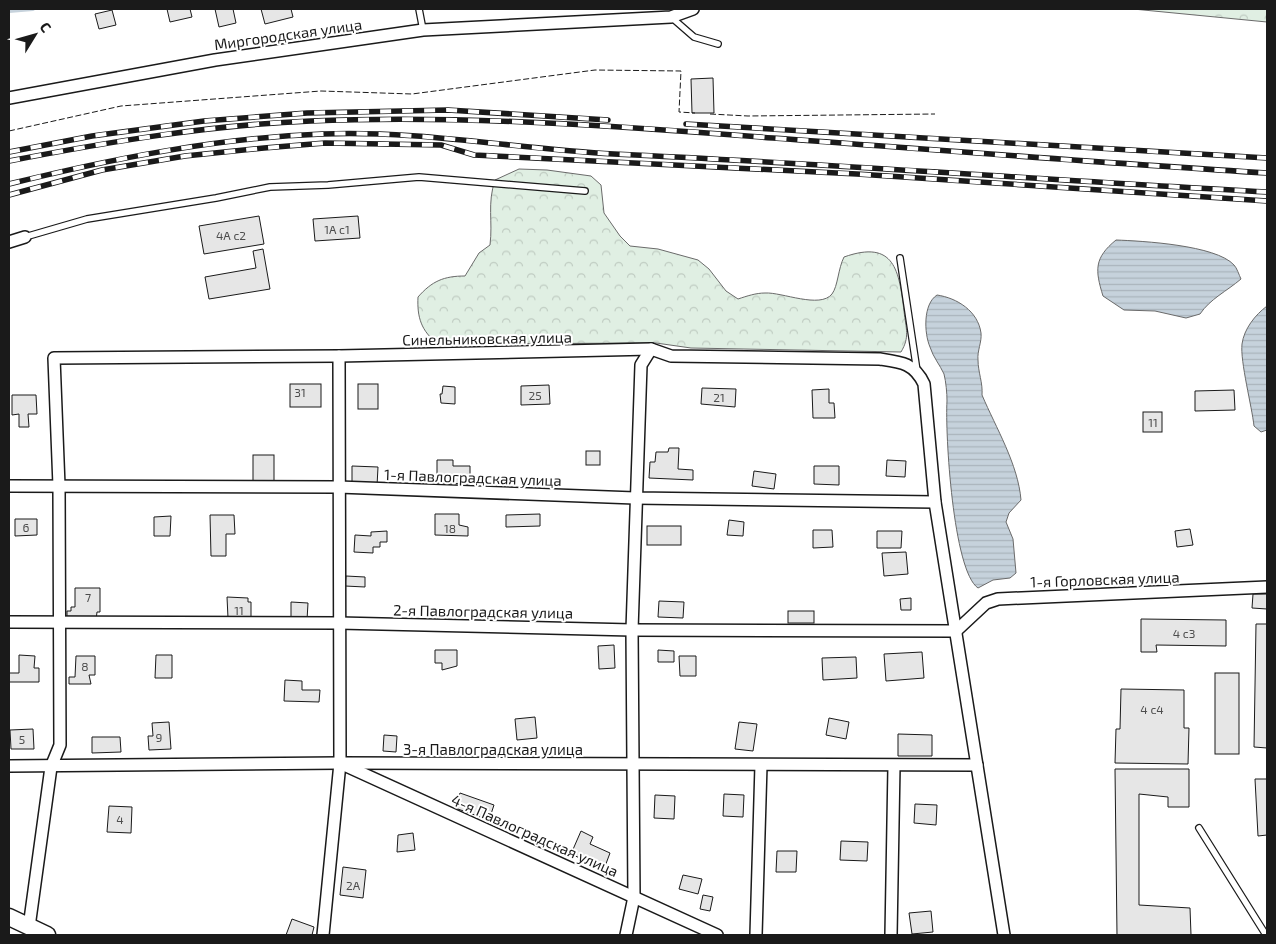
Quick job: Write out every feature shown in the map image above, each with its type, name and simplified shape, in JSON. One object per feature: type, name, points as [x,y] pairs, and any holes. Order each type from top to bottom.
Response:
[{"type":"street","name":"Миргородская улица","points":[[9,98],[215,60],[423,30],[671,13],[693,9]]},
{"type":"street","points":[[9,242],[25,237]]},
{"type":"street","points":[[626,935],[634,896],[632,630],[635,498],[642,365],[651,350]]},
{"type":"street","name":"Синельниковская улица","points":[[59,486],[54,358],[339,356],[651,350],[671,356],[880,359],[900,362],[917,371]]},
{"type":"street","points":[[323,935],[340,763],[339,356]]},
{"type":"street","points":[[917,371],[924,384],[935,502],[1004,935]]},
{"type":"street","name":"1-я Павлоградская улица","points":[[9,486],[338,486],[635,498],[935,502]]},
{"type":"street","points":[[29,927],[51,767],[60,745],[58,620],[59,486]]},
{"type":"street","name":"1-я Горловская улица","points":[[956,631],[986,603],[998,598],[1267,587]]},
{"type":"street","name":"2-я Павлоградская улица","points":[[9,622],[58,620],[339,623],[632,630],[956,631]]},
{"type":"street","name":"3-я Павлоградская улица","points":[[9,766],[340,763],[977,765]]},
{"type":"street","name":"4-я Павлоградская улица","points":[[340,763],[717,935]]},
{"type":"street","points":[[756,935],[761,765]]},
{"type":"street","points":[[891,935],[894,766]]},
{"type":"street","points":[[9,917],[47,935]]},
{"type":"lane","points":[[419,9],[423,30]]},
{"type":"lane","points":[[671,13],[694,37],[718,44]]},
{"type":"lane","points":[[25,237],[87,219],[216,198],[270,186],[328,185],[420,177],[585,191]]},
{"type":"lane","points":[[900,258],[917,371]]},
{"type":"lane","points":[[1199,828],[1266,935]]},
{"type":"green space","points":[[1133,9],[1267,9],[1267,22]]},
{"type":"green space","points":[[519,169],[547,170],[591,176],[601,185],[604,213],[620,236],[630,246],[658,249],[698,260],[709,269],[726,291],[738,299],[765,293],[810,300],[826,298],[834,291],[844,257],[874,252],[884,256],[891,262],[900,283],[907,333],[904,347],[901,352],[691,348],[656,343],[438,344],[432,339],[421,323],[418,311],[418,297],[439,280],[465,276],[479,253],[490,245],[491,197],[495,180]]},
{"type":"shaded area","points":[[1116,240],[1178,245],[1212,253],[1225,258],[1234,265],[1241,279],[1214,299],[1200,314],[1186,318],[1155,311],[1124,310],[1103,296],[1098,272],[1100,259]]},
{"type":"shaded area","points":[[937,295],[952,299],[965,307],[976,318],[979,325],[981,336],[978,360],[982,395],[1006,446],[1016,473],[1021,500],[1009,513],[1006,522],[1013,539],[1016,573],[1010,578],[993,580],[978,588],[969,576],[962,556],[952,500],[949,470],[945,380],[944,374],[931,351],[926,327],[929,305]]},
{"type":"shaded area","points":[[1267,306],[1267,430],[1261,432],[1254,426],[1242,344],[1245,333],[1251,323]]},
{"type":"building","points":[[167,9],[190,9],[192,17],[170,22]]},
{"type":"building","points":[[215,9],[233,9],[236,23],[219,27]]},
{"type":"building","points":[[261,9],[291,9],[293,17],[265,24]]},
{"type":"building","points":[[112,10],[116,25],[99,29],[95,14]]},
{"type":"building","points":[[713,78],[714,113],[692,113],[691,79]]},
{"type":"building","points":[[259,216],[264,244],[204,254],[199,226]]},
{"type":"building","points":[[358,216],[360,238],[315,241],[313,219]]},
{"type":"building","points":[[263,249],[270,289],[209,299],[205,277],[256,268],[253,251]]},
{"type":"building","points":[[290,384],[321,384],[321,407],[290,407]]},
{"type":"building","points":[[358,384],[378,384],[378,409],[358,409]]},
{"type":"building","points":[[549,385],[550,404],[521,405],[521,386]]},
{"type":"building","points":[[443,386],[455,387],[455,404],[441,403],[440,394],[442,394]]},
{"type":"building","points":[[702,388],[736,389],[735,407],[701,404]]},
{"type":"building","points":[[829,389],[829,403],[834,403],[835,418],[813,418],[812,390]]},
{"type":"building","points":[[1234,390],[1235,410],[1195,411],[1195,391]]},
{"type":"building","points":[[12,395],[36,395],[37,414],[28,414],[29,427],[19,427],[19,414],[12,415]]},
{"type":"building","points":[[1143,412],[1162,412],[1162,432],[1143,432]]},
{"type":"building","points":[[669,448],[679,448],[678,469],[693,470],[693,480],[649,478],[650,462],[655,462],[656,452],[668,452]]},
{"type":"building","points":[[586,451],[600,451],[600,465],[586,465]]},
{"type":"building","points":[[253,455],[274,455],[274,484],[253,484]]},
{"type":"building","points":[[437,460],[453,460],[453,466],[470,466],[470,484],[437,483]]},
{"type":"building","points":[[887,460],[906,461],[905,477],[886,476]]},
{"type":"building","points":[[352,466],[378,467],[377,486],[352,485]]},
{"type":"building","points":[[814,466],[839,466],[839,485],[814,484]]},
{"type":"building","points":[[754,471],[776,474],[774,489],[752,486]]},
{"type":"building","points":[[435,514],[459,514],[459,525],[468,527],[468,536],[435,535]]},
{"type":"building","points":[[540,514],[540,526],[506,527],[506,515]]},
{"type":"building","points":[[210,515],[234,515],[235,534],[226,534],[226,556],[211,556]]},
{"type":"building","points":[[171,516],[170,536],[154,536],[154,517]]},
{"type":"building","points":[[15,519],[37,519],[37,535],[15,536]]},
{"type":"building","points":[[729,520],[744,522],[743,536],[727,535]]},
{"type":"building","points":[[647,526],[681,526],[681,545],[647,545]]},
{"type":"building","points":[[1190,529],[1193,545],[1177,547],[1175,531]]},
{"type":"building","points":[[813,530],[832,530],[833,547],[813,548]]},
{"type":"building","points":[[387,531],[387,542],[380,542],[380,547],[373,547],[373,553],[354,552],[355,535],[371,536],[371,532]]},
{"type":"building","points":[[877,531],[902,531],[901,548],[877,548]]},
{"type":"building","points":[[906,552],[908,574],[884,576],[882,553]]},
{"type":"building","points":[[346,576],[365,577],[365,587],[345,586]]},
{"type":"building","points":[[75,588],[100,588],[100,612],[97,612],[96,620],[67,619],[67,611],[71,611],[71,607],[75,607]]},
{"type":"building","points":[[1253,594],[1267,594],[1267,609],[1252,608]]},
{"type":"building","points":[[227,597],[248,598],[248,602],[251,602],[251,619],[228,618]]},
{"type":"building","points":[[911,598],[911,610],[901,610],[900,599]]},
{"type":"building","points":[[659,601],[684,602],[683,618],[658,617]]},
{"type":"building","points":[[291,602],[308,603],[307,620],[291,619]]},
{"type":"building","points":[[788,611],[814,611],[814,623],[788,623]]},
{"type":"building","points":[[1141,619],[1226,620],[1226,646],[1156,645],[1157,652],[1141,652]]},
{"type":"building","points":[[1256,624],[1267,624],[1267,748],[1254,747]]},
{"type":"building","points":[[614,645],[615,668],[599,669],[598,646]]},
{"type":"building","points":[[435,650],[457,650],[457,666],[442,670],[442,663],[435,663]]},
{"type":"building","points":[[658,650],[674,651],[674,662],[658,662]]},
{"type":"building","points":[[922,652],[924,678],[886,681],[884,654]]},
{"type":"building","points":[[19,655],[35,656],[34,668],[39,668],[39,682],[9,682],[9,673],[19,673]]},
{"type":"building","points":[[156,655],[172,655],[172,678],[155,678]]},
{"type":"building","points":[[76,656],[95,656],[95,675],[89,675],[91,684],[69,684],[69,677],[75,677]]},
{"type":"building","points":[[679,656],[696,656],[696,676],[680,676]]},
{"type":"building","points":[[856,657],[857,678],[823,680],[822,658]]},
{"type":"building","points":[[1215,673],[1239,673],[1239,754],[1215,754]]},
{"type":"building","points":[[285,680],[302,681],[302,690],[320,690],[319,702],[284,701]]},
{"type":"building","points":[[1121,689],[1184,690],[1184,728],[1189,728],[1188,764],[1115,763],[1116,729],[1120,729]]},
{"type":"building","points":[[535,717],[537,738],[517,740],[515,719]]},
{"type":"building","points":[[829,718],[849,722],[846,739],[826,735]]},
{"type":"building","points":[[169,722],[171,749],[149,750],[148,736],[153,736],[152,723]]},
{"type":"building","points":[[739,722],[757,724],[753,751],[735,749]]},
{"type":"building","points":[[33,729],[34,749],[11,749],[10,730]]},
{"type":"building","points":[[898,734],[932,735],[932,756],[898,756]]},
{"type":"building","points":[[384,735],[397,736],[396,752],[383,751]]},
{"type":"building","points":[[92,737],[120,737],[121,752],[92,753]]},
{"type":"building","points":[[1115,769],[1189,769],[1189,807],[1168,807],[1168,797],[1139,794],[1139,905],[1190,908],[1191,935],[1117,935]]},
{"type":"building","points":[[1255,779],[1267,779],[1267,835],[1258,836]]},
{"type":"building","points":[[460,793],[494,805],[489,820],[455,808]]},
{"type":"building","points":[[724,794],[744,795],[743,817],[723,816]]},
{"type":"building","points":[[655,795],[675,796],[674,819],[654,818]]},
{"type":"building","points":[[915,804],[937,805],[936,825],[914,823]]},
{"type":"building","points":[[109,806],[132,807],[131,833],[107,832]]},
{"type":"building","points":[[581,831],[593,837],[590,844],[610,853],[604,869],[571,854]]},
{"type":"building","points":[[413,833],[415,850],[397,852],[398,835]]},
{"type":"building","points":[[841,841],[868,842],[867,861],[840,860]]},
{"type":"building","points":[[777,851],[797,851],[796,872],[776,872]]},
{"type":"building","points":[[343,867],[366,870],[363,898],[340,895]]},
{"type":"building","points":[[683,875],[702,879],[698,894],[679,889]]},
{"type":"building","points":[[703,895],[713,897],[710,911],[700,909]]},
{"type":"building","points":[[931,911],[933,932],[912,934],[909,913]]},
{"type":"building","points":[[292,919],[314,927],[312,935],[286,935]]},
{"type":"waterway","points":[[9,11],[33,9]]},
{"type":"railway","points":[[9,152],[92,136],[204,121],[307,113],[448,110],[608,120]]},
{"type":"railway","points":[[9,161],[121,141],[235,126],[311,121],[426,119],[658,129],[1267,173]]},
{"type":"railway","points":[[686,124],[1267,158]]},
{"type":"railway","points":[[9,184],[125,158],[203,145],[282,136],[359,134],[432,137],[577,152],[777,162],[1267,192]]},
{"type":"railway","points":[[9,195],[102,170],[185,156],[325,143],[441,145],[474,155],[857,174],[1267,201]]},
{"type":"fence","points":[[9,131],[121,106],[321,91],[412,94],[595,70],[681,71],[679,112],[695,113]]},
{"type":"fence","points":[[710,114],[748,116],[935,114]]}]
